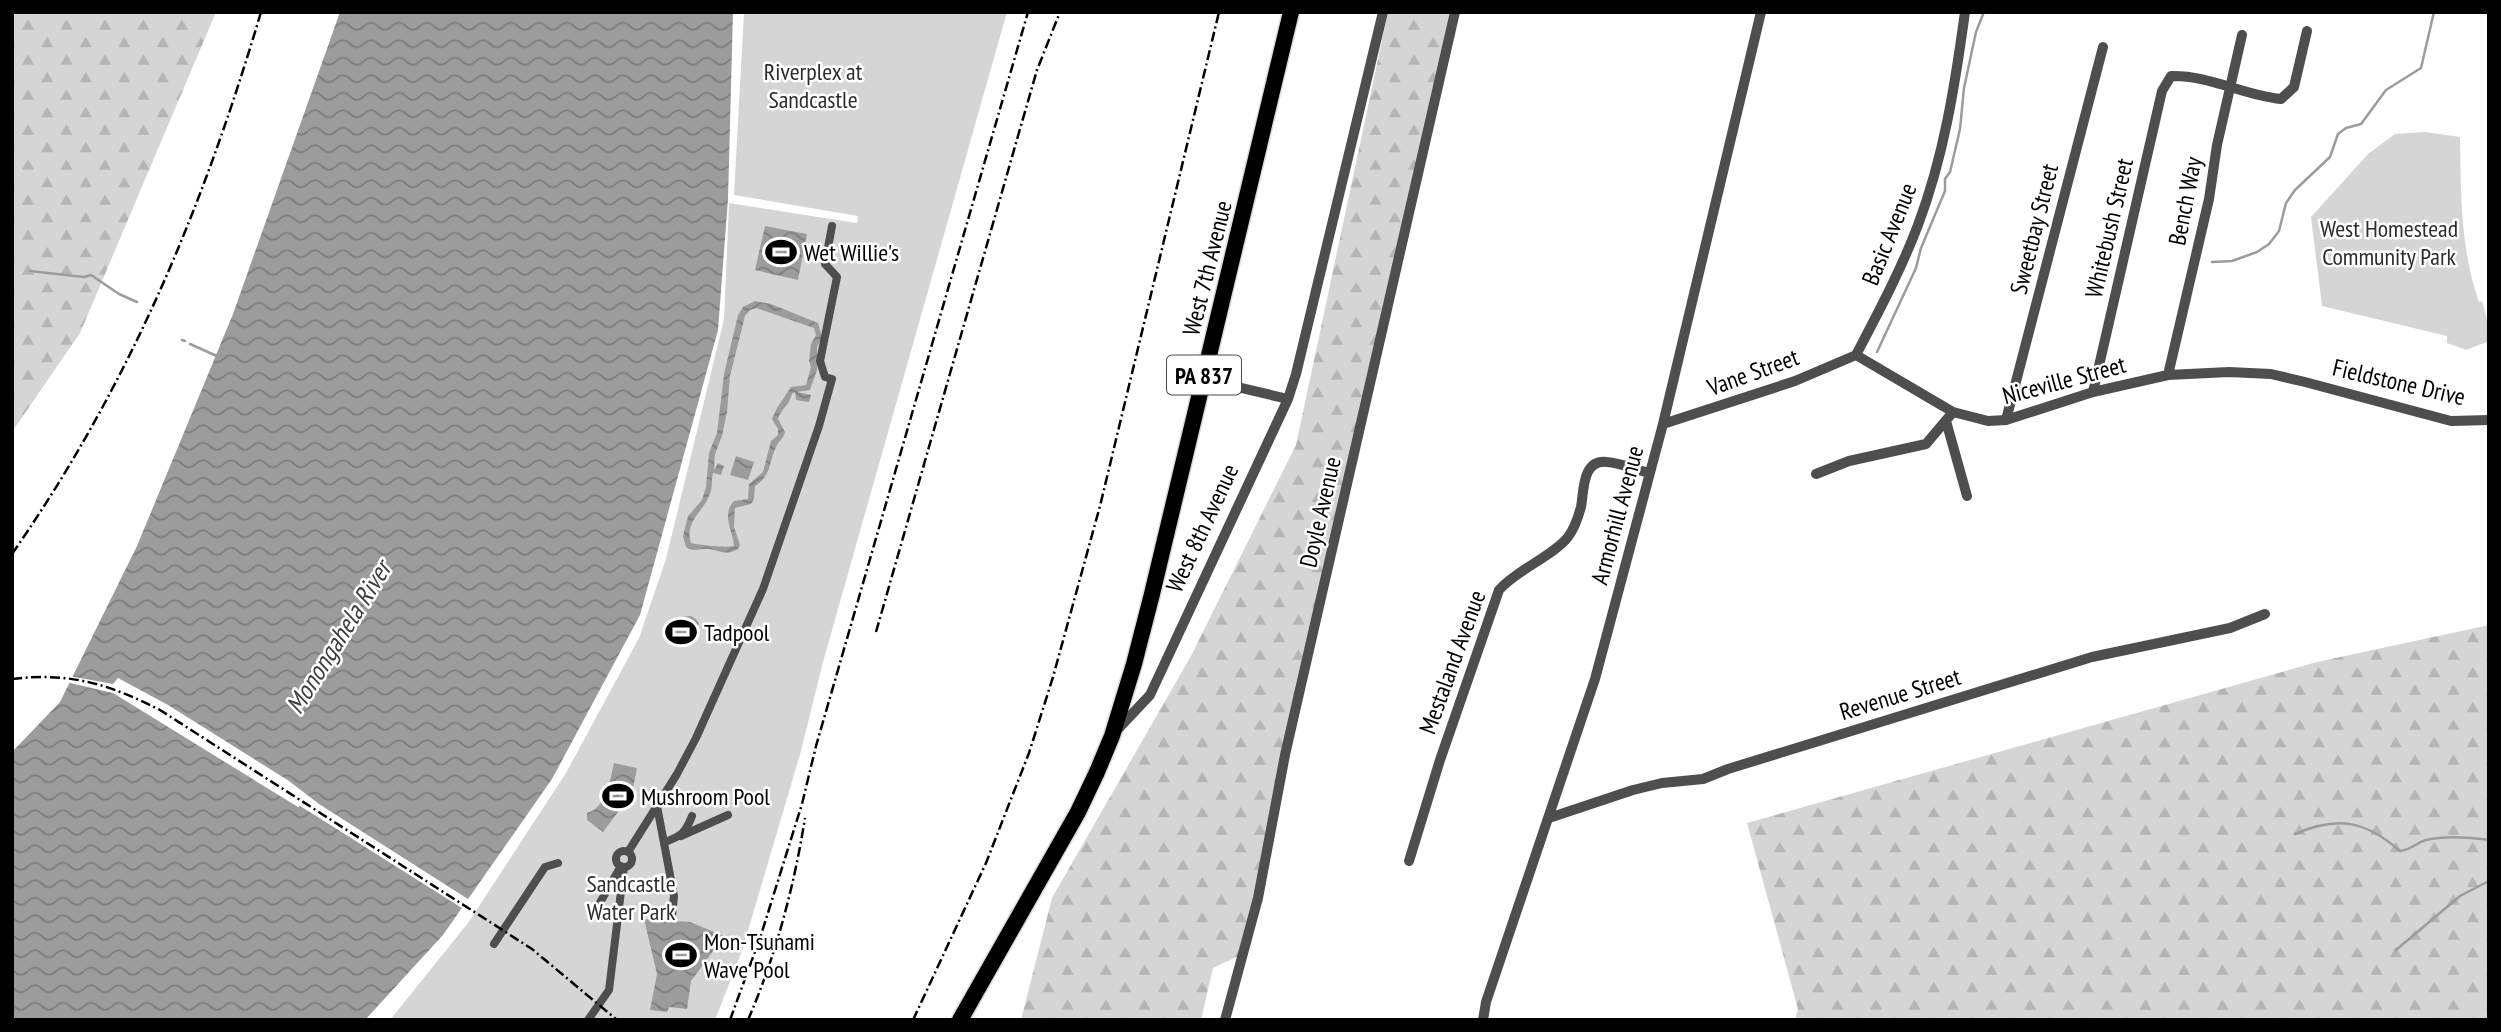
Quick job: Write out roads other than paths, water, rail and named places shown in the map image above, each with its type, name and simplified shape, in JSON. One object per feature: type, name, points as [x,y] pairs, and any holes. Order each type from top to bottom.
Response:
[{"type":"main road","name":"West 7th Avenue","points":[[1112,736],[1137,653],[1292,12]]},
{"type":"main road","name":"West 8th Avenue","points":[[960,1020],[1078,813],[1112,736]]},
{"type":"street","name":"West 8th Avenue","points":[[1112,736],[1150,695],[1287,399],[1296,374],[1383,12]]},
{"type":"street","name":"Doyle Avenue","points":[[1225,1020],[1258,898],[1286,755],[1455,12]]},
{"type":"street","name":"Armorhill Avenue","points":[[1483,1020],[1486,1002],[1595,679],[1663,424],[1761,12]]},
{"type":"street","name":"Basic Avenue","points":[[1856,355],[1885,301],[1922,213],[1952,102],[1965,12]]},
{"type":"street","points":[[2230,86],[2256,97],[2281,99],[2294,87],[2307,31]]},
{"type":"street","name":"Bench Way","points":[[2168,375],[2209,200],[2242,35]]},
{"type":"street","name":"Sweetbay Street","points":[[2006,420],[2103,47]]},
{"type":"street","name":"Whitebush Street","points":[[2093,392],[2162,91],[2171,76],[2185,76],[2230,86]]},
{"type":"street","points":[[622,867],[629,866],[632,861],[628,852],[696,737],[763,589],[819,426],[832,379],[825,377],[820,361],[837,277],[825,264],[832,226]]},
{"type":"street","points":[[1816,474],[1850,461],[1926,444],[1953,412],[1856,355]]},
{"type":"street","name":"Vane Street","points":[[1663,424],[1795,382],[1856,355]]},
{"type":"street","name":"Niceville Street","points":[[1953,412],[1988,421],[2006,420],[2093,392],[2168,375],[2229,372],[2271,374],[2300,381]]},
{"type":"street","points":[[1203,379],[1287,399]]},
{"type":"street","name":"Fieldstone Drive","points":[[2300,381],[2451,421],[2489,420]]},
{"type":"street","points":[[1946,421],[1967,496]]},
{"type":"street","name":"Mestaland Avenue","points":[[1409,861],[1440,760],[1499,590],[1508,580],[1567,538],[1577,523],[1584,480],[1598,462],[1650,473]]},
{"type":"street","name":"Revenue Street","points":[[1549,818],[1633,790],[1662,783],[1703,779],[2092,657],[2230,628],[2265,614]]},
{"type":"street","points":[[657,806],[674,896],[672,916]]},
{"type":"street","points":[[681,836],[688,828],[692,816]]},
{"type":"street","points":[[664,842],[728,816]]},
{"type":"street","points":[[494,944],[545,867],[558,863]]},
{"type":"street","points":[[594,913],[622,867]]},
{"type":"street","points":[[588,1020],[609,990],[621,901],[622,867]]},
{"type":"street","points":[[603,898],[621,901]]},
{"type":"water","name":"Monongahela River","points":[[340,12],[733,12],[728,199],[718,330],[640,615],[552,779],[443,935],[365,1020],[12,1020],[12,752],[60,702],[137,546],[233,314]]},
{"type":"water","name":"Wet Willie's","points":[[765,226],[807,234],[798,280],[755,270]]},
{"type":"water","points":[[755,301],[771,304],[818,323],[822,337],[817,347],[817,370],[810,390],[797,392],[811,395],[809,402],[796,400],[795,392],[778,419],[785,432],[776,447],[767,473],[755,486],[754,499],[751,504],[735,508],[734,527],[740,545],[738,549],[727,553],[709,549],[692,550],[686,547],[683,536],[688,516],[702,500],[706,487],[709,453],[717,433],[724,374],[738,315],[743,307]],"holes":[[[756,308],[814,328],[816,335],[811,344],[811,367],[806,385],[791,387],[777,408],[772,419],[778,429],[778,435],[771,441],[763,472],[749,484],[748,499],[734,501],[730,506],[728,517],[734,546],[691,543],[690,529],[710,493],[713,473],[721,475],[724,466],[718,463],[714,470],[715,454],[727,412],[730,376],[745,316]]]},
{"type":"water","points":[[736,456],[754,462],[748,480],[730,475]]},
{"type":"water","name":"Tadpool","points":[[691,616],[699,624],[690,645],[684,647],[668,640],[666,633],[672,618]]},
{"type":"water","name":"Mushroom Pool","points":[[614,763],[637,768],[632,793],[603,832],[587,820],[587,813],[599,806],[603,800]]},
{"type":"water","name":"Mon-Tsunami Wave Pool","points":[[644,919],[690,922],[724,936],[691,981],[687,1009],[669,1007],[667,1012],[650,1010],[657,974]]},
{"type":"waterway","points":[[1877,352],[1916,268],[1921,248],[1945,191],[1945,179],[1950,172],[1960,129],[1964,88],[1976,32],[1984,12]]},
{"type":"waterway","points":[[2212,262],[2232,261],[2257,252],[2269,244],[2279,231],[2286,203],[2295,190],[2330,157],[2338,134],[2346,128],[2361,124],[2386,90],[2421,68],[2434,12]]},
{"type":"waterway","points":[[30,271],[84,277],[91,275],[119,294],[137,302]]},
{"type":"waterway","points":[[190,344],[219,357]]},
{"type":"waterway","points":[[2295,834],[2324,825],[2350,824],[2375,833],[2400,851],[2441,837],[2489,840]]},
{"type":"waterway","points":[[2396,950],[2460,896],[2489,881]]},
{"type":"railway","points":[[12,554],[54,491],[92,426],[159,294],[214,156],[261,12]]},
{"type":"railway","points":[[730,1020],[761,935],[802,804],[816,746],[1028,12]]},
{"type":"railway","points":[[876,632],[1037,70],[1060,12]]},
{"type":"railway","points":[[913,1020],[986,863],[1029,753],[1053,677],[1100,506],[1219,12]]},
{"type":"railway","points":[[12,679],[52,677],[89,682],[124,693],[160,710],[532,949],[617,1020]]},
{"type":"railway","points":[[748,1020],[783,920],[805,818]]},
{"type":"place","name":"Wet Willie's","points":[[781,252]]},
{"type":"place","name":"Tadpool","points":[[681,632]]},
{"type":"place","name":"Mushroom Pool","points":[[618,796]]},
{"type":"place","name":"Mon-Tsunami Wave Pool","points":[[681,955]]},
{"type":"park label","name":"Riverplex at Sandcastle","points":[[813,85]]},
{"type":"park label","name":"West Homestead Community Park","points":[[2389,242]]},
{"type":"park label","name":"Sandcastle Water Park","points":[[631,897]]}]
